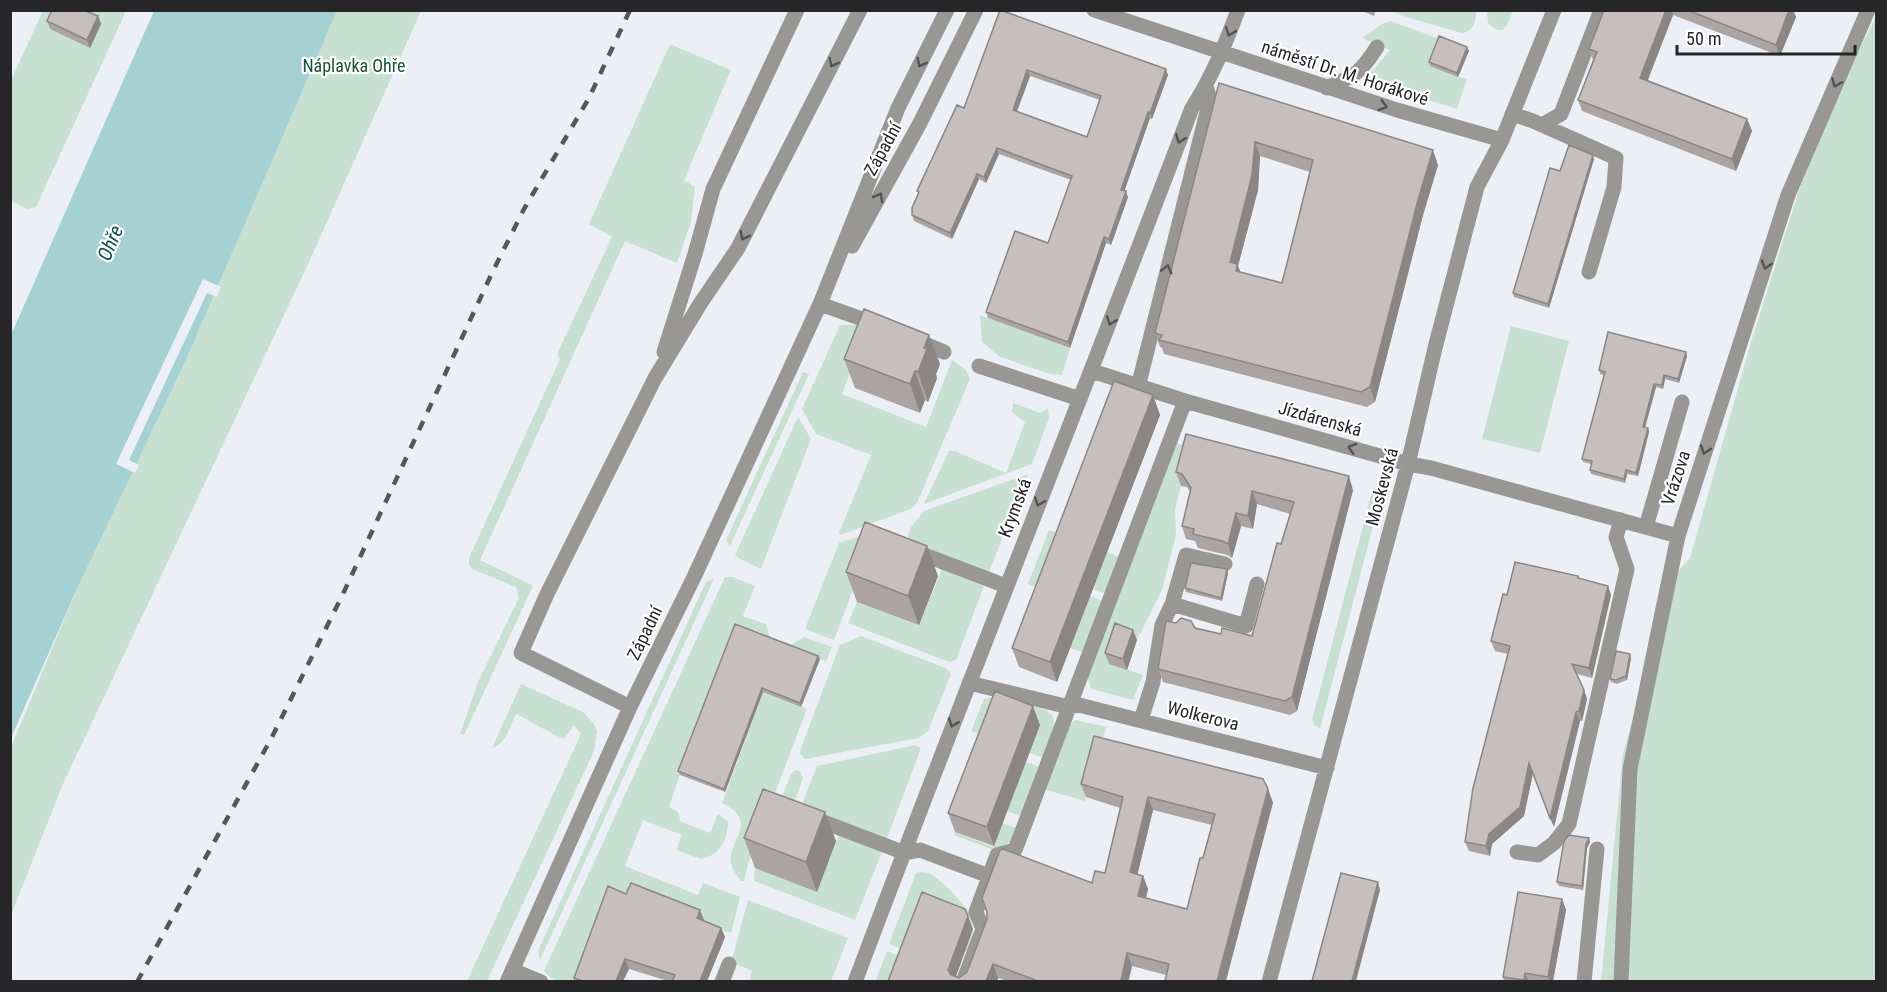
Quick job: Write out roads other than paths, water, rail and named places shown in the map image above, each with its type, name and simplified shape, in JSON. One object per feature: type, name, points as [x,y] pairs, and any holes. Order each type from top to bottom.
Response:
[{"type":"street","points":[[655,378],[695,254],[713,189],[797,10]]},
{"type":"street","points":[[630,707],[521,653],[547,594],[655,378],[700,304],[738,248],[860,10]]},
{"type":"street","name":"Západní","points":[[510,976],[630,707],[694,577],[820,304],[898,108],[947,10]]},
{"type":"street","name":"Západní","points":[[820,304],[920,123],[976,10]]},
{"type":"street","name":"náměstí Dr. M. Horákové","points":[[1094,10],[1221,54],[1397,110],[1502,140]]},
{"type":"street","points":[[1221,54],[1238,10]]},
{"type":"street","name":"Moskevská","points":[[1269,981],[1408,464],[1435,348],[1477,187],[1502,140],[1554,10]]},
{"type":"street","points":[[1542,125],[1561,114],[1601,10]]},
{"type":"street","name":"Vrázova","points":[[1621,981],[1630,769],[1678,536],[1788,195],[1868,10]]},
{"type":"street","points":[[1327,87],[1354,76],[1377,47]]},
{"type":"street","name":"Krymská","points":[[855,981],[1192,108],[1206,86],[1221,54]]},
{"type":"street","points":[[1138,387],[1210,100],[1206,86]]},
{"type":"street","points":[[1512,114],[1616,158],[1614,187],[1589,273]]},
{"type":"street","points":[[820,304],[944,352]]},
{"type":"street","points":[[979,366],[1080,399]]},
{"type":"street","name":"Jízdárenská","points":[[1092,371],[1185,401],[1408,464],[1431,468],[1678,536]]},
{"type":"street","points":[[963,981],[983,929],[976,912],[997,855],[1015,850],[1185,401]]},
{"type":"street","points":[[1646,527],[1682,402]]},
{"type":"street","points":[[1517,852],[1538,855],[1554,843],[1569,824],[1627,568],[1616,537],[1621,520]]},
{"type":"street","points":[[899,546],[1006,586]]},
{"type":"street","points":[[1141,720],[1153,682],[1162,625],[1172,604],[1186,555],[1225,564]]},
{"type":"street","points":[[1172,604],[1246,626],[1257,585]]},
{"type":"street","name":"Wolkerova","points":[[969,683],[1069,707],[1079,705],[1328,768]]},
{"type":"street","points":[[795,812],[905,853],[920,850],[989,876]]},
{"type":"street","points":[[1584,981],[1597,849]]},
{"type":"street","points":[[722,981],[729,964]]},
{"type":"street","points":[[510,976],[541,981]]},
{"type":"water","name":"Ohře","points":[[154,11],[337,11],[186,360],[76,591],[11,738],[11,335]]},
{"type":"railway","points":[[137,982],[272,737],[342,596],[492,273],[524,209],[589,98],[630,10]]},
{"type":"park label","name":"Náplavka Ohře","points":[[354,66]]}]
